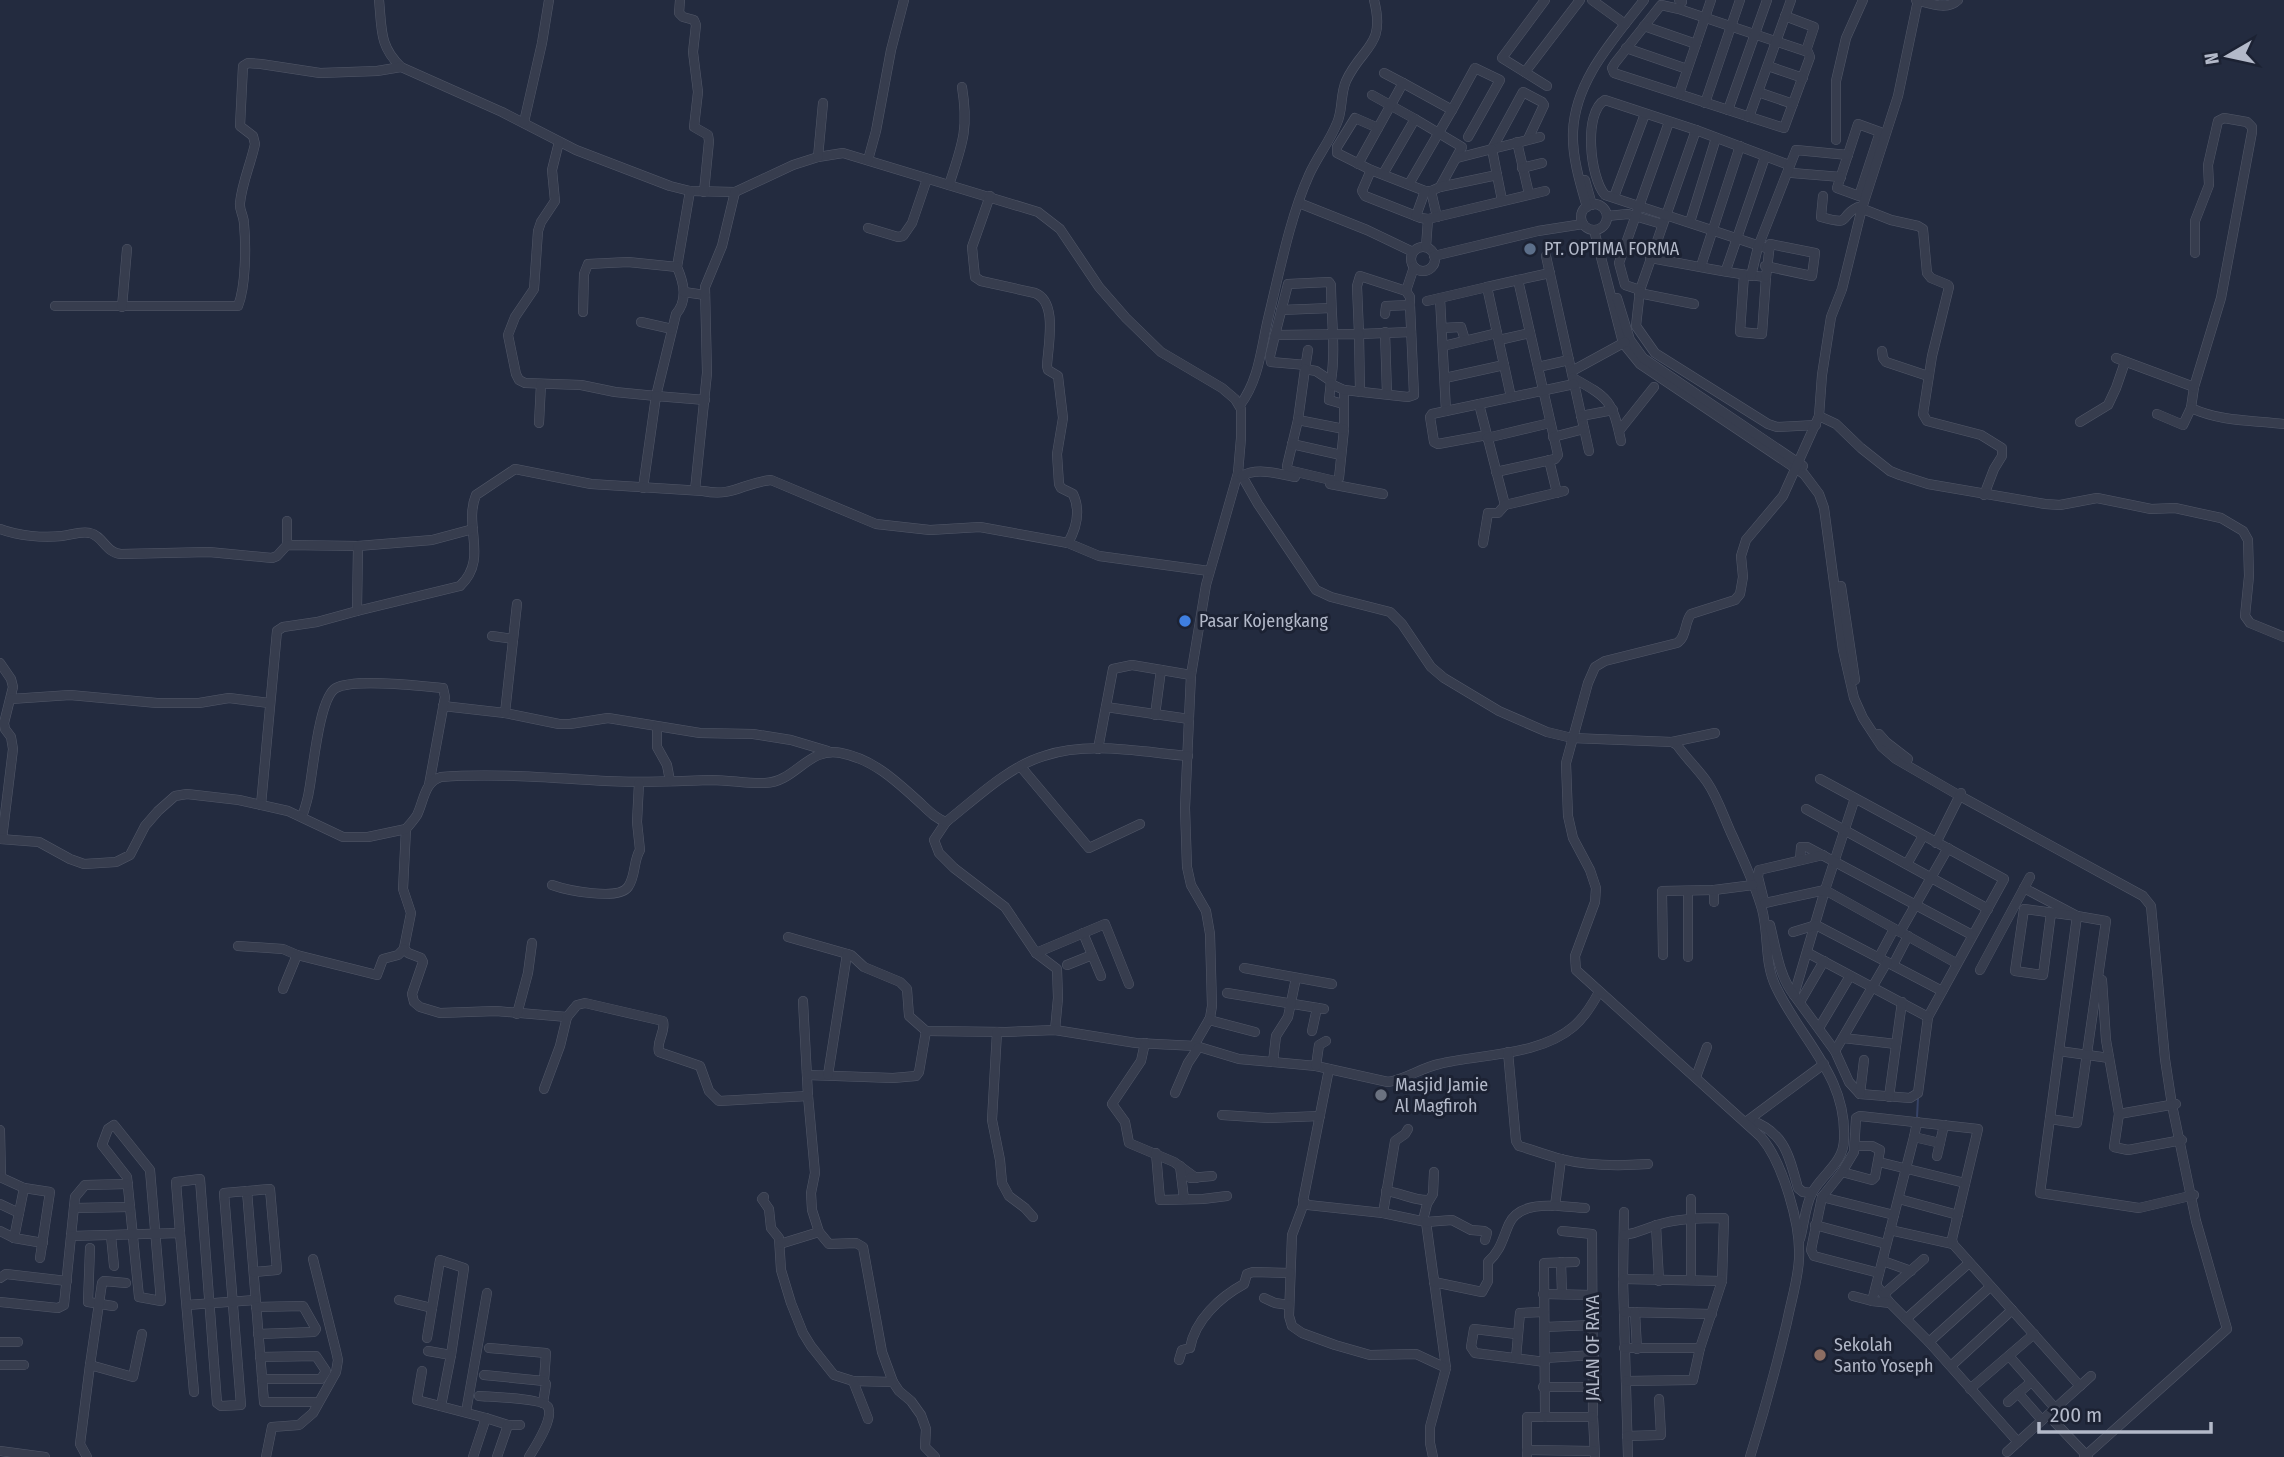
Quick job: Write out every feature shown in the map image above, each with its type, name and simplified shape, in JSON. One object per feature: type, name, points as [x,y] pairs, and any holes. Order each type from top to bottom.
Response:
[{"type":"street","points":[[379,0],[386,47],[389,55],[401,67],[524,122],[559,142],[670,186],[690,191],[735,192],[782,169],[818,157],[843,153],[1033,209],[1053,222],[1110,302],[1157,348],[1208,378],[1240,405]]},
{"type":"street","points":[[524,122],[549,0]]},
{"type":"street","points":[[680,0],[679,13],[692,19],[696,25],[693,47],[698,92],[693,121],[694,127],[708,135],[709,141],[704,192]]},
{"type":"street","points":[[868,160],[904,0]]},
{"type":"street","points":[[1175,1093],[1197,1047],[1196,1042],[1209,1020],[1212,1006],[1210,934],[1206,911],[1191,885],[1186,867],[1185,808],[1191,675],[1209,571],[1240,475],[1240,405],[1258,370],[1284,254],[1308,176],[1338,122],[1348,77],[1374,40],[1379,19],[1374,0]]},
{"type":"street","points":[[1592,0],[1625,24]]},
{"type":"street","points":[[1589,206],[1574,148],[1574,119],[1592,69],[1644,0]]},
{"type":"street","points":[[1589,206],[1603,209],[1607,216],[1605,223],[1597,229],[1588,228],[1583,223],[1582,215],[1589,206],[1578,141],[1579,119],[1602,62],[1649,0]]},
{"type":"street","points":[[1679,94],[1711,0]]},
{"type":"street","points":[[1705,103],[1740,0]]},
{"type":"street","points":[[1728,110],[1767,0]]},
{"type":"street","points":[[1749,117],[1791,0]]},
{"type":"street","points":[[1836,140],[1836,81],[1846,38],[1863,0]]},
{"type":"street","points":[[1750,1457],[1773,1383],[1798,1271],[1799,1243],[1788,1194],[1777,1159],[1748,1120],[1581,976],[1574,964],[1577,948],[1595,902],[1596,888],[1573,838],[1566,763],[1595,667],[1605,661],[1677,643],[1683,637],[1691,614],[1735,600],[1742,584],[1741,556],[1746,540],[1783,496],[1817,421],[1829,327],[1842,289],[1862,208],[1898,96],[1917,0],[1946,6],[1954,5],[1958,0]]},
{"type":"street","points":[[1539,2],[1502,55],[1503,60],[1547,86]]},
{"type":"street","points":[[1525,72],[1574,2]]},
{"type":"street","points":[[1681,3],[1705,17],[1806,51],[1810,57],[1784,128],[1614,73],[1612,68],[1615,63],[1659,6],[1681,3]]},
{"type":"street","points":[[1785,16],[1814,27],[1806,51]]},
{"type":"street","points":[[1644,26],[1696,44]]},
{"type":"street","points":[[1626,48],[1687,69]]},
{"type":"street","points":[[55,306],[239,304],[245,228],[240,199],[255,144],[253,136],[240,126],[244,65],[261,64],[320,73],[377,71],[401,67]]},
{"type":"street","points":[[1768,66],[1802,78]]},
{"type":"street","points":[[1409,184],[1475,68],[1499,79],[1500,82],[1457,158],[1416,216]]},
{"type":"street","points":[[1384,73],[1452,110]]},
{"type":"street","points":[[1358,164],[1403,83]]},
{"type":"street","points":[[949,185],[965,131],[962,87]]},
{"type":"street","points":[[1489,149],[1523,92],[1542,102],[1544,106],[1528,139]]},
{"type":"street","points":[[1758,92],[1793,104]]},
{"type":"street","points":[[1372,95],[1462,147]]},
{"type":"street","points":[[1769,248],[1758,247],[1605,195],[1600,187],[1590,125],[1600,103],[1603,100],[1696,130],[1791,169],[1841,177]]},
{"type":"street","points":[[818,157],[823,103]]},
{"type":"street","points":[[1614,197],[1644,114]]},
{"type":"street","points":[[1378,128],[1356,118],[1337,147],[1337,153],[1371,170],[1432,190],[1497,175]]},
{"type":"street","points":[[2157,414],[2183,425],[2191,408],[2194,387],[2221,298],[2252,132],[2252,127],[2247,122],[2224,118],[2218,121],[2208,165],[2209,185],[2195,221],[2195,253]]},
{"type":"street","points":[[1383,174],[1415,119]]},
{"type":"street","points":[[1669,122],[1619,268],[1625,285],[1639,292],[1694,304]]},
{"type":"street","points":[[1858,124],[1880,132],[1859,196],[1837,188],[1841,177],[1858,124]]},
{"type":"street","points":[[1696,130],[1639,292],[1636,326],[1655,353],[1768,424],[1777,427],[1817,421],[1836,424],[1890,471],[1928,484],[2060,505],[2097,498],[2151,509],[2175,508],[2221,518],[2243,531],[2248,540],[2246,619],[2249,623],[2284,637]]},
{"type":"street","points":[[1468,137],[1489,149],[1502,200]]},
{"type":"street","points":[[1457,158],[1540,137]]},
{"type":"street","points":[[1690,222],[1716,138]]},
{"type":"street","points":[[559,142],[552,170],[555,201],[538,231],[534,289],[515,317],[508,335],[518,378],[527,384],[581,385],[615,392],[705,400]]},
{"type":"street","points":[[1517,142],[1529,194]]},
{"type":"street","points":[[1701,266],[1740,146]]},
{"type":"street","points":[[1765,266],[1812,276],[1815,253],[1770,244],[1765,266],[1762,334],[1740,332],[1747,276],[1791,169],[1796,150],[1848,155]]},
{"type":"street","points":[[1726,270],[1765,157]]},
{"type":"street","points":[[1522,168],[1542,163]]},
{"type":"street","points":[[1371,170],[1362,191],[1365,196],[1416,216],[1432,218],[1545,191]]},
{"type":"street","points":[[868,228],[903,236],[912,223],[927,179]]},
{"type":"street","points":[[1426,247],[1432,218],[1432,190]]},
{"type":"street","points":[[643,488],[656,396],[676,314],[682,306],[684,292],[682,277],[677,267],[690,191]]},
{"type":"street","points":[[695,490],[705,400],[708,341],[706,285],[727,231],[735,192]]},
{"type":"street","points":[[1823,196],[1821,215],[1825,218],[1843,221],[1855,208],[1862,208],[1891,220],[1921,227],[1925,235],[1927,273],[1931,278],[1948,285],[1949,290],[1928,376],[1923,412],[1925,420],[1981,435],[2002,448],[2002,456],[1984,495]]},
{"type":"street","points":[[990,197],[972,247],[975,277],[981,281],[1041,295],[1048,304],[1047,366],[1048,370],[1058,376],[1062,400],[1063,418],[1057,454],[1059,484],[1073,494],[1077,508],[1076,525],[1068,543]]},
{"type":"street","points":[[1299,203],[1413,252]]},
{"type":"street","points":[[1607,216],[1628,214],[1662,224]]},
{"type":"street","points":[[1434,256],[1538,230],[1583,223]]},
{"type":"street","points":[[1597,229],[1626,342],[1640,364],[1797,465],[1819,494],[1824,508],[1843,650],[1854,698],[1863,718],[1882,747],[1896,759],[2143,896],[2153,905],[2162,1032],[2180,1141],[2229,1329],[2088,1457],[2049,1414],[2031,1382],[2009,1356]]},
{"type":"street","points":[[1419,247],[1432,250],[1434,262],[1431,268],[1421,271],[1414,267],[1411,260],[1413,252],[1419,247]]},
{"type":"street","points":[[122,307],[127,249]]},
{"type":"street","points":[[1546,256],[1589,451]]},
{"type":"street","points":[[1650,258],[1766,277]]},
{"type":"street","points":[[583,313],[584,274],[588,264],[628,262],[677,267]]},
{"type":"street","points":[[1343,404],[1329,400],[1331,382],[1333,367],[1331,282],[1288,284],[1270,356],[1271,362],[1306,367],[1316,371],[1331,382],[1344,390],[1408,397],[1414,395],[1410,305],[1406,291],[1414,267]]},
{"type":"street","points":[[1427,301],[1550,272]]},
{"type":"street","points":[[1360,392],[1356,274],[1406,291]]},
{"type":"street","points":[[1496,472],[1558,456],[1518,280]]},
{"type":"street","points":[[1385,286],[1385,310],[1410,305]]},
{"type":"street","points":[[1487,287],[1511,397]]},
{"type":"street","points":[[684,292],[705,295]]},
{"type":"street","points":[[1440,298],[1446,411]]},
{"type":"street","points":[[1281,310],[1331,308]]},
{"type":"street","points":[[641,322],[672,329]]},
{"type":"street","points":[[1442,328],[1461,327],[1465,340]]},
{"type":"street","points":[[1385,332],[1387,394]]},
{"type":"street","points":[[1275,335],[1412,332]]},
{"type":"street","points":[[1443,346],[1465,340],[1530,333]]},
{"type":"street","points":[[1550,423],[1440,444],[1436,443],[1430,417],[1446,411],[1543,391],[1573,378],[1626,342]]},
{"type":"street","points":[[1308,350],[1287,466],[1289,471],[1336,480],[1339,478],[1344,429],[1344,390]]},
{"type":"street","points":[[1882,351],[1886,362],[1928,376]]},
{"type":"street","points":[[1538,367],[1569,360]]},
{"type":"street","points":[[2080,422],[2108,405],[2116,388],[2120,360],[2194,387]]},
{"type":"street","points":[[1445,378],[1504,365]]},
{"type":"street","points":[[1316,371],[1333,367]]},
{"type":"street","points":[[1573,378],[1602,394],[1614,410],[1620,435],[1654,387]]},
{"type":"street","points":[[539,423],[541,384]]},
{"type":"street","points":[[1479,404],[1504,505]]},
{"type":"street","points":[[2191,408],[2212,417],[2284,424]]},
{"type":"street","points":[[1581,416],[1614,410]]},
{"type":"street","points":[[1297,420],[1344,429]]},
{"type":"street","points":[[1553,437],[1584,429]]},
{"type":"street","points":[[1292,444],[1341,455]]},
{"type":"street","points":[[1483,543],[1488,513],[1499,513],[1504,505],[1561,492],[1549,460]]},
{"type":"street","points":[[261,805],[277,631],[283,627],[317,622],[460,586],[473,570],[473,502],[476,495],[513,469],[592,484],[723,494],[752,483],[771,480],[872,523],[930,530],[981,527],[1068,543],[1098,556],[1209,571]]},
{"type":"street","points":[[1240,475],[1259,471],[1383,494]]},
{"type":"street","points":[[1240,475],[1316,590],[1331,597],[1390,612],[1402,624],[1431,667],[1444,678],[1499,711],[1547,732],[1572,738],[1672,742],[1715,733]]},
{"type":"street","points":[[0,529],[39,536],[89,533],[96,535],[111,551],[121,554],[209,552],[272,558],[287,545],[287,521]]},
{"type":"street","points":[[287,545],[358,546],[432,540],[473,529]]},
{"type":"street","points":[[357,611],[358,546]]},
{"type":"street","points":[[505,713],[517,604]]},
{"type":"street","points":[[492,636],[513,639]]},
{"type":"street","points":[[0,663],[12,682],[11,699],[4,723],[13,748],[1,839],[39,842],[81,863],[97,865],[116,862],[128,857],[149,820],[178,795],[207,796],[288,810],[330,832],[348,837],[385,835],[407,829]]},
{"type":"street","points":[[1098,749],[1113,668],[1132,665],[1191,675]]},
{"type":"street","points":[[1155,715],[1161,670]]},
{"type":"street","points":[[238,946],[285,949],[296,955],[377,975],[384,958],[398,956],[404,949],[411,913],[403,889],[407,829],[418,813],[428,786],[445,696],[443,688],[384,683],[334,689],[322,714],[309,793],[302,817]]},
{"type":"street","points":[[11,699],[70,695],[158,703],[199,703],[226,698],[269,703]]},
{"type":"street","points":[[443,706],[505,713],[559,724],[608,718],[701,733],[753,734],[791,740],[872,763],[929,812],[946,822]]},
{"type":"street","points":[[1105,707],[1189,719]]},
{"type":"street","points":[[657,727],[657,747],[667,765],[670,781]]},
{"type":"street","points":[[1672,742],[1707,783],[1717,800],[1762,909],[1769,971],[1794,1019],[1824,1064],[1841,1101],[1844,1141],[1838,1161],[1817,1195],[1799,1243]]},
{"type":"street","points":[[1055,1030],[1056,966],[1036,953],[1005,907],[954,868],[939,853],[934,840],[946,822],[989,789],[1021,767],[1045,755],[1098,749],[1188,756]]},
{"type":"street","points":[[428,786],[441,777],[470,776],[639,783],[772,782],[786,776],[811,758],[828,751]]},
{"type":"street","points":[[1021,767],[1089,848],[1140,824]]},
{"type":"street","points":[[1820,779],[2004,879],[1928,1017],[1918,1093],[1910,1098],[1860,1094],[1849,1082],[1835,1051],[1787,987],[1758,877],[1759,870],[1800,860],[1802,846],[1972,935]]},
{"type":"street","points":[[552,885],[603,893],[624,891],[628,887],[635,857],[640,848],[639,783]]},
{"type":"street","points":[[1936,843],[1961,794]]},
{"type":"street","points":[[1797,999],[1825,890],[1855,798]]},
{"type":"street","points":[[1806,809],[1988,909]]},
{"type":"street","points":[[1907,864],[1923,836]]},
{"type":"street","points":[[1835,1051],[1948,848]]},
{"type":"street","points":[[1980,970],[2030,877]]},
{"type":"street","points":[[1663,955],[1662,891],[1714,890],[1753,885]]},
{"type":"street","points":[[2024,888],[2077,916]]},
{"type":"street","points":[[1714,890],[1714,902]]},
{"type":"street","points":[[1765,903],[1825,890],[1956,963]]},
{"type":"street","points":[[1688,891],[1688,957]]},
{"type":"street","points":[[2050,1119],[2077,1123],[2106,921],[2024,909],[2015,971],[2042,975],[2051,913]]},
{"type":"street","points":[[2077,916],[2040,1193],[2140,1208],[2192,1195]]},
{"type":"street","points":[[1036,953],[1105,924],[1129,984]]},
{"type":"street","points":[[1793,932],[1816,925],[1942,991]]},
{"type":"street","points":[[2003,927],[2021,929]]},
{"type":"street","points":[[1805,929],[1811,940]]},
{"type":"street","points":[[1886,962],[1901,932]]},
{"type":"street","points":[[1083,933],[1101,976]]},
{"type":"street","points":[[788,937],[847,954],[858,959],[864,967],[905,985],[908,1014],[926,1031],[1055,1030],[1145,1043],[1197,1047],[1239,1059],[1316,1066],[1388,1082],[1396,1081],[1427,1066],[1507,1052],[1544,1042],[1574,1027],[1599,992]]},
{"type":"street","points":[[517,1014],[528,973],[532,943]]},
{"type":"street","points":[[404,949],[423,960],[412,993],[414,1002],[420,1007],[440,1013],[480,1011],[567,1017]]},
{"type":"street","points":[[1808,953],[1928,1017]]},
{"type":"street","points":[[828,1075],[847,954]]},
{"type":"street","points":[[283,989],[296,955]]},
{"type":"street","points":[[1067,965],[1092,955]]},
{"type":"street","points":[[1797,999],[1824,961]]},
{"type":"street","points":[[2100,961],[2106,1040],[2119,1114],[2114,1147],[2128,1150],[2180,1141]]},
{"type":"street","points":[[1244,968],[1332,984]]},
{"type":"street","points":[[1819,1028],[1850,976]]},
{"type":"street","points":[[1273,1062],[1276,1036],[1286,1021],[1296,978]]},
{"type":"street","points":[[1227,993],[1321,1009],[1312,1031]]},
{"type":"street","points":[[803,1001],[815,1172],[811,1206],[814,1220],[819,1232],[829,1244],[856,1243],[863,1247],[882,1352],[893,1382],[921,1415],[929,1451]]},
{"type":"street","points":[[1889,1097],[1902,1002]]},
{"type":"street","points":[[544,1089],[560,1046],[567,1017],[577,1004],[584,1003],[663,1021],[659,1052],[700,1066],[709,1091],[719,1101],[808,1096]]},
{"type":"street","points":[[1209,1020],[1255,1032]]},
{"type":"street","points":[[807,1075],[893,1078],[916,1076],[926,1031]]},
{"type":"street","points":[[997,1032],[992,1120],[1002,1183],[1009,1196],[1034,1217]]},
{"type":"street","points":[[1843,1038],[1896,1044]]},
{"type":"street","points":[[1316,1066],[1319,1045],[1326,1041]]},
{"type":"street","points":[[1145,1043],[1141,1061],[1112,1104],[1125,1122],[1129,1143],[1156,1153],[1196,1178]]},
{"type":"street","points":[[1696,1077],[1707,1047]]},
{"type":"street","points":[[2059,1051],[2109,1058]]},
{"type":"street","points":[[1507,1052],[1516,1140],[1519,1146],[1561,1159],[1621,1166],[1648,1164]]},
{"type":"street","points":[[1860,1094],[1864,1060]]},
{"type":"street","points":[[1748,1120],[1824,1064]]},
{"type":"street","points":[[1843,1067],[1862,1070]]},
{"type":"street","points":[[1329,1069],[1302,1199],[1304,1203],[1293,1229],[1290,1325],[1303,1333],[1370,1355],[1416,1354],[1446,1367]]},
{"type":"street","points":[[2119,1114],[2174,1105]]},
{"type":"street","points":[[1222,1115],[1269,1118],[1320,1116]]},
{"type":"street","points":[[1879,1273],[1814,1256],[1811,1245],[1817,1195],[1842,1172],[1856,1146],[1855,1119],[1857,1117],[1978,1129],[1953,1244],[2080,1386]]},
{"type":"street","points":[[1748,1120],[1761,1123],[1777,1137],[1788,1152],[1798,1188],[1802,1192],[1894,1215]]},
{"type":"street","points":[[1872,1301],[1917,1122]]},
{"type":"street","points":[[114,1125],[150,1170],[161,1301],[139,1297],[128,1184],[127,1177],[102,1145],[108,1129],[114,1125]]},
{"type":"street","points":[[1937,1156],[1944,1125]]},
{"type":"street","points":[[1383,1213],[1395,1141],[1408,1129]]},
{"type":"street","points":[[0,1130],[1,1177],[24,1188],[50,1192],[40,1258]]},
{"type":"street","points":[[1914,1137],[1940,1143]]},
{"type":"street","points":[[1842,1172],[1872,1180],[1875,1177],[1880,1154],[1878,1148],[1856,1146]]},
{"type":"street","points":[[1156,1153],[1160,1199],[1227,1196]]},
{"type":"street","points":[[1555,1206],[1561,1159]]},
{"type":"street","points":[[1879,1161],[1965,1183]]},
{"type":"street","points":[[1180,1166],[1184,1199]]},
{"type":"street","points":[[1433,1457],[1430,1427],[1446,1367],[1425,1221],[1429,1200],[1433,1194],[1434,1172]]},
{"type":"street","points":[[1181,1179],[1212,1176]]},
{"type":"street","points":[[194,1392],[176,1182],[200,1179],[217,1403],[221,1406],[241,1405],[224,1194],[270,1189],[277,1270],[254,1272]]},
{"type":"street","points":[[0,1302],[58,1308],[64,1305],[75,1197],[85,1185],[128,1184]]},
{"type":"street","points":[[14,1238],[24,1188]]},
{"type":"street","points":[[247,1191],[264,1402],[314,1402]]},
{"type":"street","points":[[1386,1191],[1404,1194],[1415,1200],[1429,1200]]},
{"type":"street","points":[[764,1197],[762,1199],[769,1211],[771,1228],[778,1235],[781,1270],[803,1333],[834,1375],[853,1381],[893,1382]]},
{"type":"street","points":[[1691,1199],[1691,1280]]},
{"type":"street","points":[[1899,1199],[1958,1215]]},
{"type":"street","points":[[1304,1203],[1425,1221],[1452,1220],[1471,1230],[1484,1231],[1485,1240]]},
{"type":"street","points":[[0,1204],[19,1213]]},
{"type":"street","points":[[1434,1282],[1482,1292],[1488,1281],[1488,1262],[1497,1255],[1513,1216],[1521,1209],[1555,1206],[1585,1208]]},
{"type":"street","points":[[74,1208],[130,1208]]},
{"type":"street","points":[[1624,1212],[1624,1348],[1628,1457]]},
{"type":"street","points":[[1625,1235],[1643,1232],[1656,1225],[1690,1219],[1724,1218],[1722,1281],[1700,1348],[1693,1380],[1626,1381]]},
{"type":"street","points":[[1656,1225],[1659,1281]]},
{"type":"street","points":[[1815,1225],[1886,1244]]},
{"type":"street","points":[[1890,1230],[1953,1244]]},
{"type":"street","points":[[0,1231],[14,1238],[43,1242]]},
{"type":"street","name":"JALAN OF RAYA","points":[[1562,1231],[1592,1234],[1593,1240],[1595,1454]]},
{"type":"street","points":[[780,1244],[819,1232]]},
{"type":"street","points":[[71,1236],[180,1233]]},
{"type":"street","points":[[111,1236],[114,1266]]},
{"type":"street","points":[[90,1248],[89,1303],[113,1306]]},
{"type":"street","points":[[266,1457],[272,1427],[297,1425],[306,1420],[322,1400],[338,1366],[313,1259]]},
{"type":"street","points":[[1884,1294],[1924,1259]]},
{"type":"street","points":[[427,1338],[440,1260],[464,1268],[441,1406]]},
{"type":"street","points":[[1883,1261],[1911,1271]]},
{"type":"street","points":[[1561,1262],[1562,1294]]},
{"type":"street","points":[[1545,1417],[1544,1263],[1575,1262]]},
{"type":"street","points":[[1906,1318],[1969,1263]]},
{"type":"street","points":[[1180,1360],[1182,1350],[1190,1348],[1196,1331],[1209,1311],[1230,1291],[1244,1284],[1247,1274],[1290,1273]]},
{"type":"street","points":[[0,1278],[6,1274],[67,1280]]},
{"type":"street","points":[[1623,1279],[1722,1281]]},
{"type":"street","points":[[87,1457],[80,1444],[103,1282],[126,1283]]},
{"type":"street","points":[[1877,1286],[2018,1442]]},
{"type":"street","points":[[1929,1342],[1990,1287]]},
{"type":"street","points":[[466,1412],[487,1293]]},
{"type":"street","points":[[1543,1294],[1593,1295]]},
{"type":"street","points":[[1853,1296],[1891,1303]]},
{"type":"street","points":[[1264,1298],[1289,1305]]},
{"type":"street","points":[[400,1300],[432,1308]]},
{"type":"street","points":[[187,1306],[233,1302],[303,1306],[316,1329],[314,1332],[258,1334]]},
{"type":"street","points":[[1951,1366],[2012,1310]]},
{"type":"street","points":[[1516,1358],[1516,1334],[1520,1313],[1544,1312]]},
{"type":"street","points":[[1624,1312],[1712,1314]]},
{"type":"street","points":[[1635,1312],[1637,1349]]},
{"type":"street","points":[[1545,1327],[1593,1325]]},
{"type":"street","points":[[1516,1334],[1474,1329],[1471,1347],[1475,1353],[1545,1360],[1594,1355]]},
{"type":"street","points":[[90,1366],[134,1377],[142,1334]]},
{"type":"street","points":[[1970,1389],[2034,1334]]},
{"type":"street","points":[[0,1342],[19,1342]]},
{"type":"street","points":[[489,1348],[546,1353],[543,1403]]},
{"type":"street","points":[[1624,1348],[1700,1348]]},
{"type":"street","points":[[428,1350],[451,1355]]},
{"type":"street","points":[[260,1357],[316,1356],[326,1371],[321,1379],[262,1379]]},
{"type":"street","points":[[0,1365],[24,1365]]},
{"type":"street","points":[[422,1371],[417,1400],[508,1425],[520,1425]]},
{"type":"street","points":[[484,1375],[544,1381]]},
{"type":"street","points":[[2007,1452],[2091,1376]]},
{"type":"street","points":[[853,1381],[867,1419]]},
{"type":"street","points":[[2008,1402],[2031,1382]]},
{"type":"street","points":[[1544,1387],[1594,1387]]},
{"type":"street","points":[[2018,1393],[2049,1414]]},
{"type":"street","points":[[479,1396],[543,1403],[548,1408],[549,1419],[529,1457]]},
{"type":"street","points":[[1627,1436],[1661,1435],[1659,1399]]},
{"type":"street","points":[[1593,1417],[1527,1418],[1527,1454],[1595,1454]]},
{"type":"street","points":[[473,1457],[486,1418]]},
{"type":"street","points":[[498,1457],[508,1425]]},
{"type":"street","points":[[0,1451],[45,1457]]},
{"type":"waterway","points":[[1917,1117],[1918,1098]]},
{"type":"place","name":"PT. OPTIMA FORMA","points":[[1530,249]]},
{"type":"place","name":"Pasar Kojengkang","points":[[1185,621]]},
{"type":"place","name":"Masjid Jamie Al Magfiroh","points":[[1381,1095]]},
{"type":"place","name":"Sekolah Santo Yoseph","points":[[1820,1355]]}]
